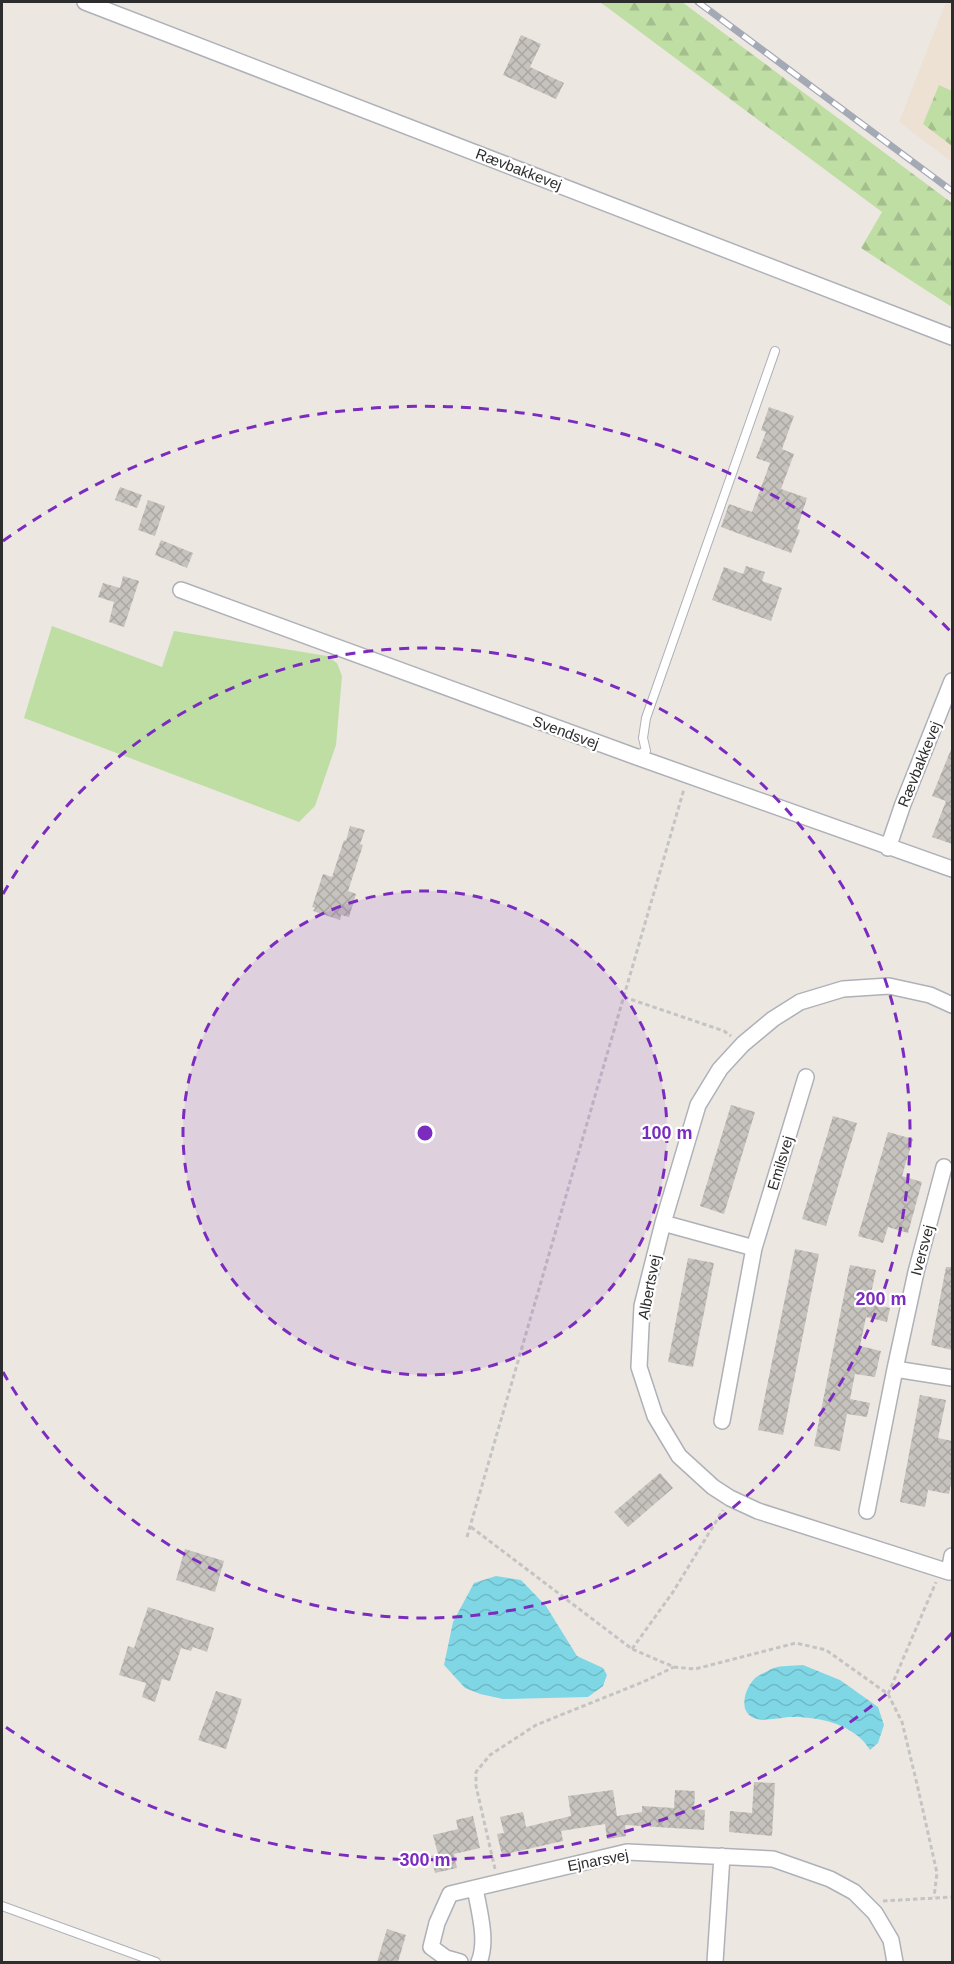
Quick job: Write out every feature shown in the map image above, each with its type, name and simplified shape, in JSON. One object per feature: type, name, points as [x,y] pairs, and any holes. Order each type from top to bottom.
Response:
[{"type":"street","name":"Rævbakkevej","points":[[85,2],[952,337]]},
{"type":"street","name":"Svendsvej","points":[[181,590],[688,776],[952,869]]},
{"type":"street","name":"Rævbakkevej","points":[[888,848],[952,681]]},
{"type":"street","name":"Albertsvej","points":[[949,1572],[758,1511],[712,1487],[679,1456],[655,1416],[639,1367],[642,1306],[663,1224],[698,1105],[720,1069],[743,1044],[773,1019],[800,1002],[843,989],[889,986],[930,995],[952,1005]]},
{"type":"street","name":"Emilsvej","points":[[722,1421],[754,1248],[806,1077]]},
{"type":"street","name":"Iversvej","points":[[867,1511],[916,1272],[945,1167]]},
{"type":"street","points":[[663,1224],[754,1248]]},
{"type":"street","points":[[895,1369],[952,1378]]},
{"type":"street","points":[[949,1572],[952,1556]]},
{"type":"street","name":"Ejnarsvej","points":[[460,1962],[446,1959],[431,1947],[437,1923],[450,1894],[627,1852],[773,1859],[830,1879],[854,1892],[875,1913],[891,1940],[895,1962]]},
{"type":"street","points":[[715,1962],[722,1856]]},
{"type":"street","points":[[475,1888],[482,1938],[482,1954],[479,1962]]},
{"type":"lane","points":[[634,756],[646,751],[643,738],[646,718],[775,351]]},
{"type":"lane","points":[[2,1906],[156,1962]]},
{"type":"path","points":[[467,1537],[688,776]]},
{"type":"path","points":[[624,997],[724,1031],[743,1044]]},
{"type":"path","points":[[632,1649],[672,1592],[730,1498]]},
{"type":"path","points":[[470,1527],[632,1649],[674,1667],[694,1669],[796,1643],[826,1650],[888,1694],[902,1722],[922,1806],[937,1873],[934,1897]]},
{"type":"path","points":[[888,1694],[934,1583],[949,1572]]},
{"type":"path","points":[[498,1882],[476,1786],[476,1772],[490,1755],[536,1725],[643,1682],[674,1667]]},
{"type":"path","points":[[868,1905],[885,1900],[952,1896]]},
{"type":"shaded area","points":[[946,2],[952,2],[952,162],[899,122]]},
{"type":"green space","points":[[600,2],[682,2],[952,203],[952,307],[861,248],[882,212]]},
{"type":"green space","points":[[939,85],[952,91],[952,146],[923,124]]},
{"type":"green space","points":[[52,626],[162,667],[174,631],[327,656],[337,663],[342,676],[336,745],[315,806],[299,822],[24,718]]},
{"type":"water","points":[[496,1576],[521,1580],[546,1606],[577,1656],[603,1668],[607,1675],[603,1686],[588,1697],[503,1699],[465,1688],[444,1665],[453,1622],[474,1583]]},
{"type":"water","points":[[803,1665],[840,1680],[878,1707],[884,1725],[878,1743],[870,1750],[855,1734],[835,1723],[800,1717],[760,1720],[747,1712],[744,1701],[748,1688],[755,1678],[782,1666]]},
{"type":"building","points":[[521,35],[541,44],[530,67],[564,83],[556,99],[503,75]]},
{"type":"building","points":[[769,407],[794,416],[782,449],[794,454],[781,489],[807,498],[797,529],[800,530],[791,553],[721,527],[729,504],[752,512],[770,463],[756,458],[766,432],[761,430]]},
{"type":"building","points":[[120,487],[142,495],[137,508],[115,500]]},
{"type":"building","points":[[148,500],[165,506],[155,536],[138,530]]},
{"type":"building","points":[[161,540],[193,553],[187,568],[155,555]]},
{"type":"building","points":[[746,566],[765,572],[762,581],[782,588],[771,621],[712,600],[724,567],[743,574]]},
{"type":"building","points":[[123,576],[139,581],[124,627],[109,622],[114,602],[98,597],[103,583],[120,588]]},
{"type":"building","points":[[952,747],[952,844],[932,837],[946,801],[932,796]]},
{"type":"building","points":[[350,826],[365,830],[360,844],[363,845],[348,891],[356,894],[349,917],[341,915],[340,920],[313,911],[315,908],[312,907],[323,874],[332,877]]},
{"type":"building","points":[[731,1105],[755,1112],[724,1214],[700,1206]]},
{"type":"building","points":[[833,1116],[857,1123],[826,1226],[802,1219]]},
{"type":"building","points":[[888,1132],[913,1139],[902,1176],[922,1182],[908,1233],[888,1227],[883,1243],[858,1236]]},
{"type":"building","points":[[795,1249],[819,1254],[783,1435],[758,1430]]},
{"type":"building","points":[[688,1258],[714,1263],[693,1367],[668,1362]]},
{"type":"building","points":[[850,1265],[876,1270],[869,1303],[890,1308],[887,1322],[866,1317],[860,1346],[881,1351],[875,1377],[855,1374],[850,1399],[870,1403],[867,1417],[847,1414],[840,1451],[814,1446]]},
{"type":"building","points":[[946,1267],[952,1267],[952,1350],[931,1345]]},
{"type":"building","points":[[920,1395],[946,1400],[938,1438],[952,1441],[952,1478],[949,1494],[928,1490],[925,1507],[900,1502]]},
{"type":"building","points":[[660,1473],[673,1488],[628,1527],[614,1512]]},
{"type":"building","points":[[185,1549],[224,1561],[215,1592],[176,1580]]},
{"type":"building","points":[[148,1607],[214,1628],[207,1652],[193,1647],[191,1651],[181,1648],[170,1681],[162,1679],[155,1702],[142,1697],[146,1683],[119,1675],[128,1646],[134,1648]]},
{"type":"building","points":[[216,1691],[242,1699],[226,1749],[198,1740]]},
{"type":"building","points":[[754,1782],[775,1783],[772,1836],[729,1832],[730,1811],[752,1813]]},
{"type":"building","points":[[613,1790],[617,1816],[642,1812],[642,1806],[674,1808],[675,1790],[695,1791],[694,1809],[705,1810],[704,1830],[625,1825],[626,1836],[607,1839],[605,1824],[561,1831],[563,1841],[502,1855],[497,1834],[504,1833],[500,1817],[523,1812],[526,1827],[571,1816],[568,1796]]},
{"type":"building","points":[[473,1816],[480,1848],[454,1854],[457,1868],[435,1873],[431,1856],[438,1854],[433,1835],[458,1829],[456,1820]]},
{"type":"building","points":[[387,1929],[406,1935],[398,1962],[377,1962]]},
{"type":"railway","points":[[698,2],[952,191]]}]
